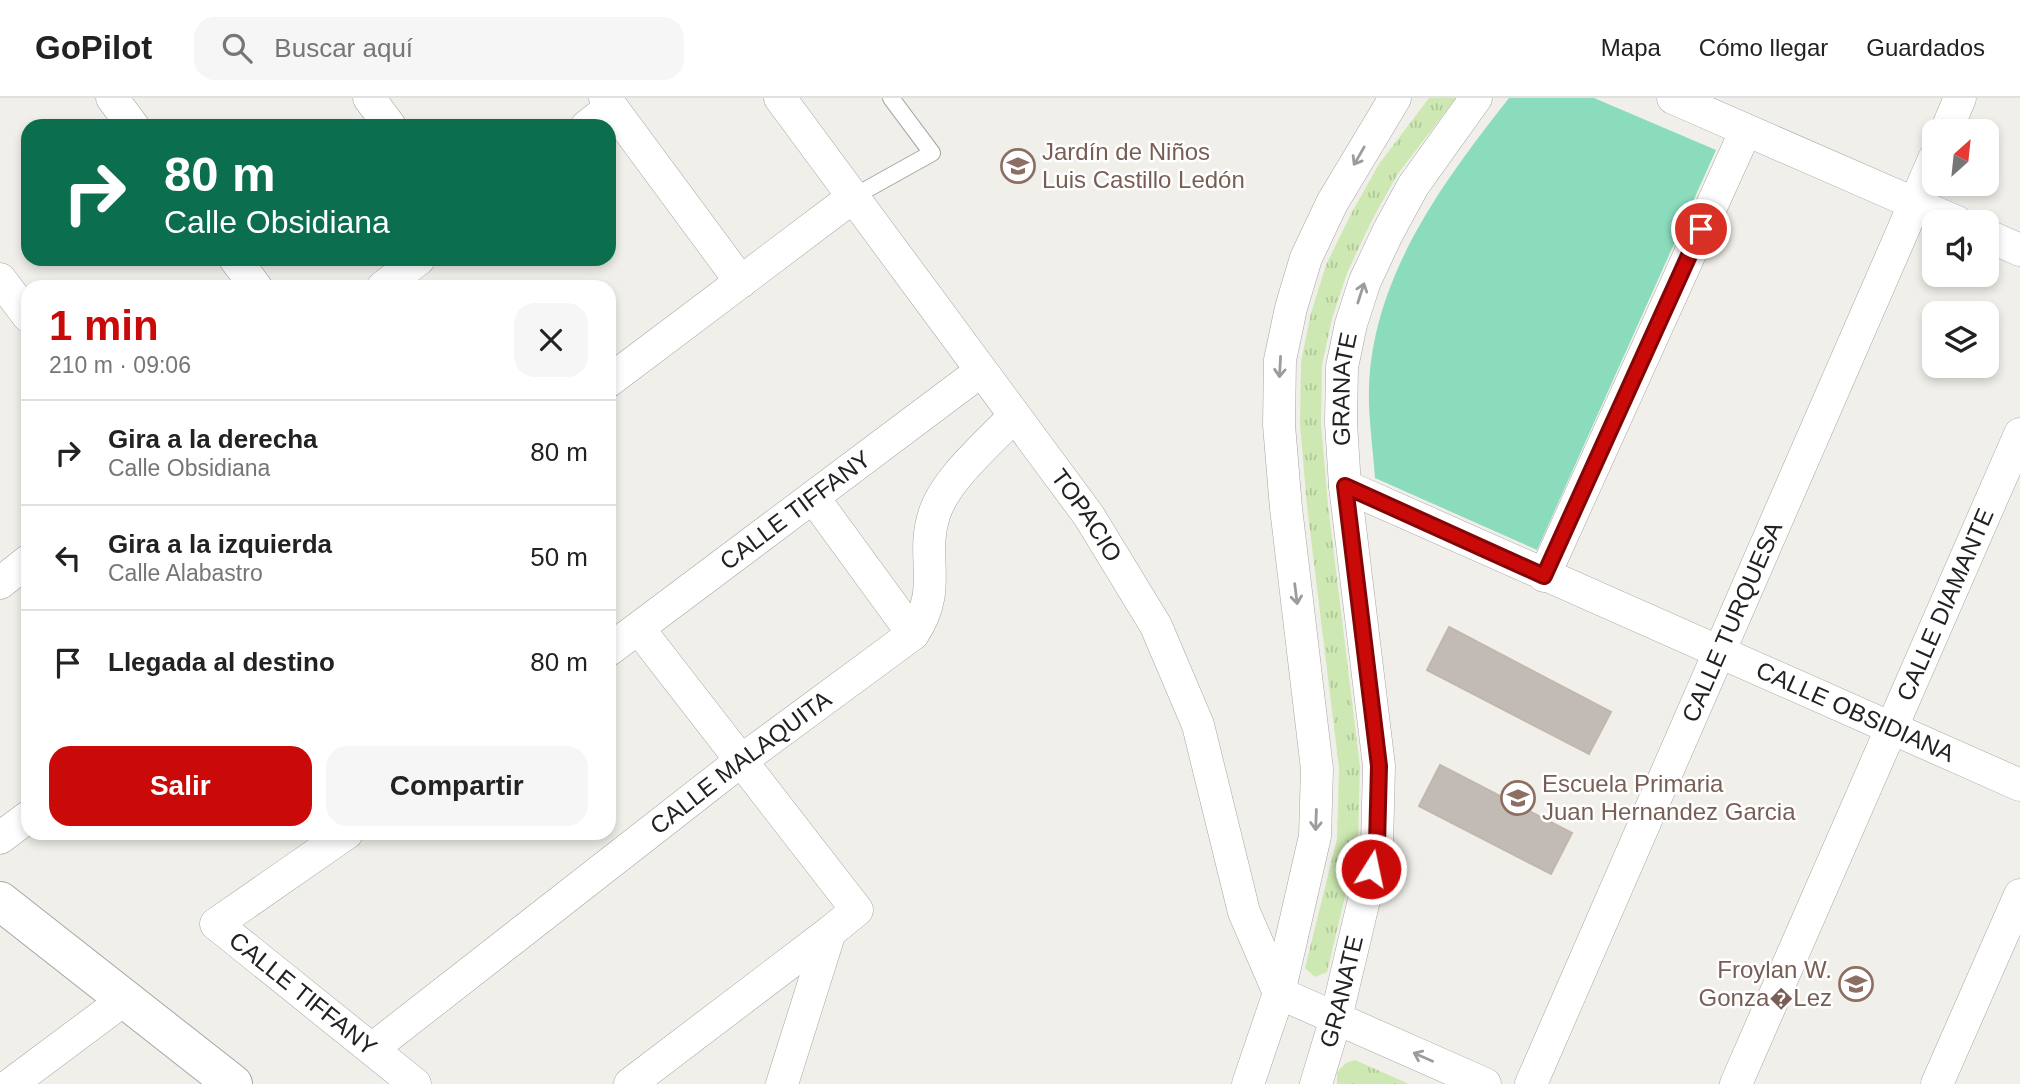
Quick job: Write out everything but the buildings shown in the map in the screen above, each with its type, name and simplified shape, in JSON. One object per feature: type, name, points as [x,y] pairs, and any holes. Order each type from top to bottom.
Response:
[{"type":"street","points":[[112,98],[128,119]]},
{"type":"street","points":[[369,98],[385,119]]},
{"type":"street","name":"TOPACIO","points":[[780,98],[1089,516],[1156,626],[1198,724],[1244,912],[1279,993]]},
{"type":"street","points":[[1257,1081],[1315,836],[1317,769],[1286,508],[1279,425],[1280,360],[1290,308],[1306,258],[1332,203],[1395,98]]},
{"type":"street","name":"GRANATE","points":[[1316,1084],[1336,1018],[1377,845],[1379,766],[1345,486],[1341,423],[1342,367],[1351,324],[1365,281],[1413,186],[1476,98]]},
{"type":"street","points":[[1673,98],[1929,210]]},
{"type":"street","points":[[1951,119],[1960,98]]},
{"type":"street","points":[[616,128],[741,282]]},
{"type":"street","points":[[1544,576],[1746,130]]},
{"type":"street","name":"CALLE TURQUESA","points":[[1531,1084],[1922,187]]},
{"type":"street","points":[[616,376],[853,197]]},
{"type":"street","points":[[1999,241],[2020,250]]},
{"type":"street","points":[[240,266],[252,280]]},
{"type":"street","points":[[392,280],[410,266]]},
{"type":"street","points":[[0,279],[21,307]]},
{"type":"street","name":"CALLE TIFFANY","points":[[616,645],[981,371]]},
{"type":"street","name":"CALLE MALAQUITA","points":[[372,1049],[742,760],[914,634],[923,619],[930,597],[933,516],[943,494],[1014,416]]},
{"type":"street","name":"CALLE DIAMANTE","points":[[1737,1084],[2020,434]]},
{"type":"street","name":"CALLE OBSIDIANA","points":[[1345,486],[2020,785]]},
{"type":"street","points":[[813,497],[914,634]]},
{"type":"street","points":[[0,582],[21,566]]},
{"type":"street","points":[[630,1084],[857,910],[639,629]]},
{"type":"street","points":[[0,838],[21,822]]},
{"type":"street","name":"CALLE TIFFANY","points":[[337,840],[216,925],[415,1084]]},
{"type":"street","points":[[1937,1084],[2020,895]]},
{"type":"street","points":[[0,901],[233,1084]]},
{"type":"street","points":[[782,1084],[830,932]]},
{"type":"street","points":[[1279,993],[1486,1084]]},
{"type":"street","points":[[11,1084],[124,999]]},
{"type":"lane","points":[[853,197],[932,153],[891,98]]},
{"type":"green space","points":[[1429,98],[1456,98],[1397,175],[1371,222],[1347,273],[1332,319],[1322,365],[1321,424],[1328,505],[1360,767],[1358,842],[1327,972],[1315,977],[1305,968],[1337,839],[1339,768],[1307,506],[1300,424],[1301,362],[1311,313],[1326,265],[1379,164]]},
{"type":"green space","points":[[1509,98],[1594,98],[1716,150],[1537,550],[1375,478],[1370,421],[1369,387],[1373,346],[1383,307],[1398,269],[1437,197]]},
{"type":"green space","points":[[1355,1060],[1409,1084],[1337,1084],[1337,1072],[1346,1063]]},
{"type":"place","name":"Jardín de Niños Luis Castillo Ledón","points":[[1018,166]]},
{"type":"place","name":"Escuela Primaria Juan Hernandez Garcia","points":[[1518,798]]},
{"type":"place","name":"Froylan W. Gonza�Lez","points":[[1856,984]]},
{"type":"route","points":[[1371,869],[1377,845],[1379,766],[1345,486],[1544,576],[1701,229]]}]
